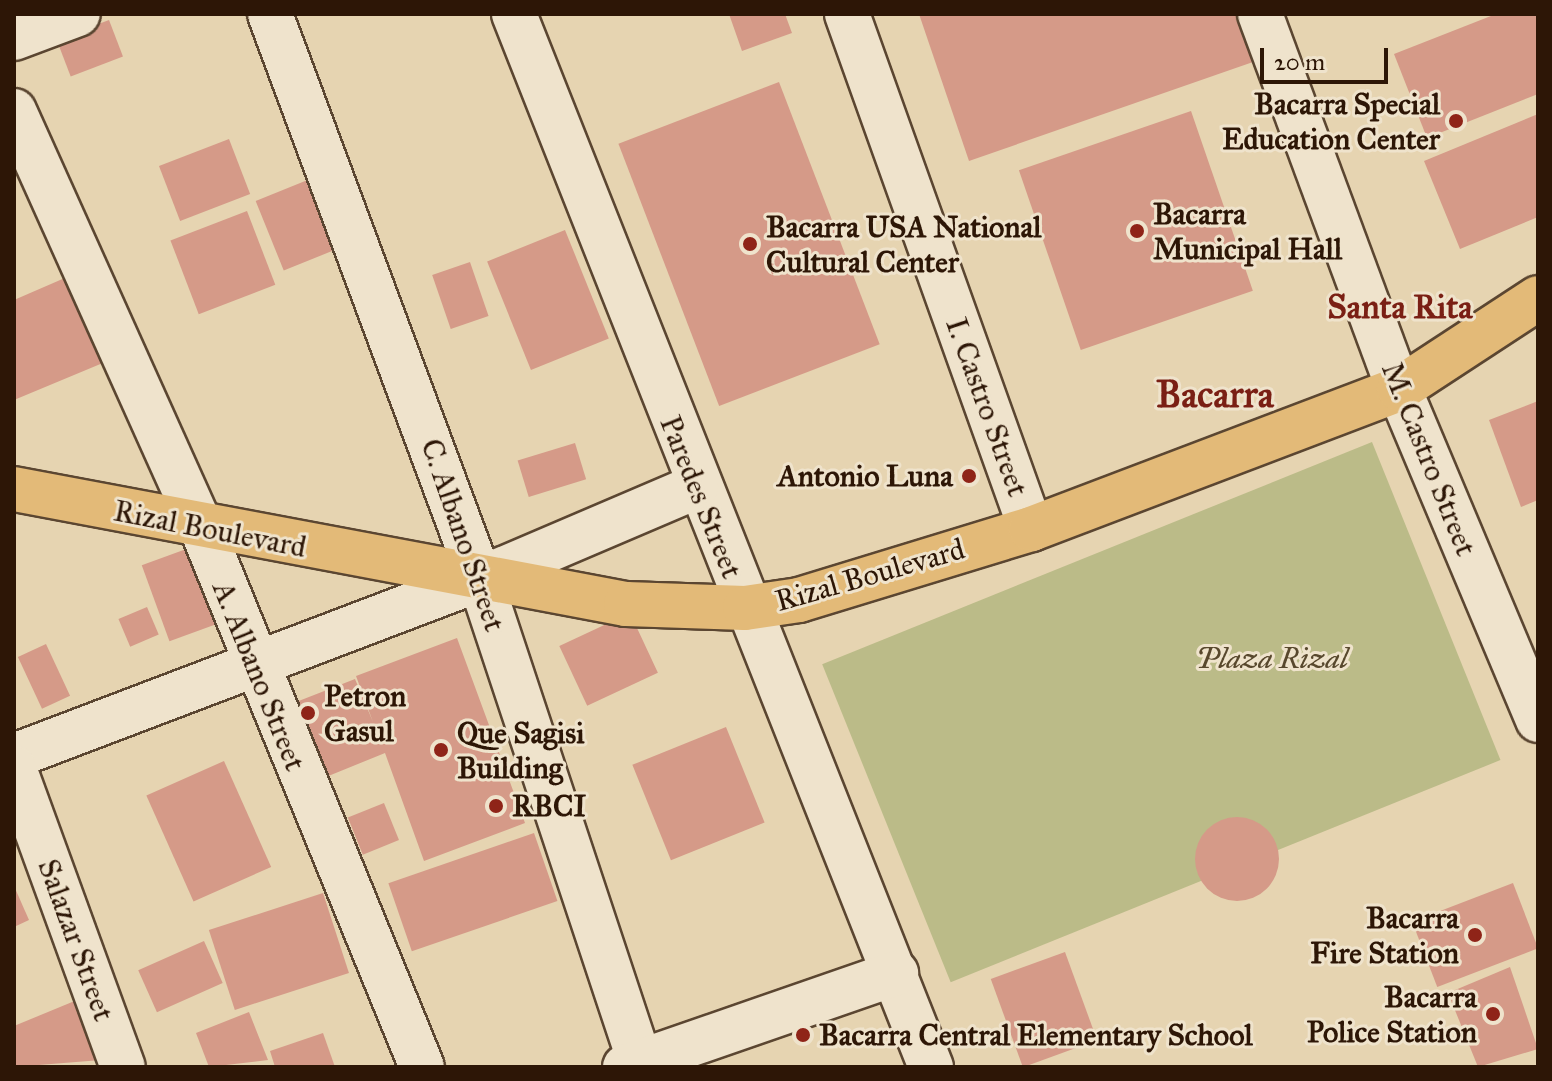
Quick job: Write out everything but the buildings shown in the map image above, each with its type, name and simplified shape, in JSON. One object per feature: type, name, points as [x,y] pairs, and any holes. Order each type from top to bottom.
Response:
[{"type":"main road","name":"Rizal Boulevard","points":[[14,489],[202,529],[480,579],[685,611],[745,608],[799,600],[1031,529],[1399,389],[1538,298]]},
{"type":"street","points":[[14,38],[78,14]]},
{"type":"street","name":"C. Albano Street","points":[[270,14],[480,579],[632,1065]]},
{"type":"street","name":"Paredes Street","points":[[514,14],[696,487],[896,973],[931,1067]]},
{"type":"street","name":"I. Castro Street","points":[[847,14],[1031,529]]},
{"type":"street","name":"M. Castro Street","points":[[1260,14],[1399,389],[1538,720]]},
{"type":"street","name":"A. Albano Street","points":[[14,111],[202,529],[252,665],[422,1067]]},
{"type":"street","points":[[14,756],[480,579],[696,487]]},
{"type":"street","name":"Salazar Street","points":[[14,768],[123,1067]]},
{"type":"street","points":[[632,1065],[896,973]]},
{"type":"green space","name":"Plaza Rizal","points":[[1372,442],[1500,760],[951,982],[822,664]]},
{"type":"place","name":"Bacarra Special Education Center","points":[[1456,121]]},
{"type":"place","name":"Bacarra Municipal Hall","points":[[1137,231]]},
{"type":"place","name":"Bacarra USA National Cultural Center","points":[[750,244]]},
{"type":"place","name":"Antonio Luna","points":[[969,476]]},
{"type":"place","name":"Petron Gasul","points":[[308,713]]},
{"type":"place","name":"Que Sagisi Building","points":[[441,750]]},
{"type":"place","name":"RBCI","points":[[496,806]]},
{"type":"place","name":"Bacarra Fire Station","points":[[1475,935]]},
{"type":"place","name":"Bacarra Police Station","points":[[1493,1014]]},
{"type":"place","name":"Bacarra Central Elementary School","points":[[803,1035]]},
{"type":"district","name":"Santa Rita","points":[[1400,307]]},
{"type":"district","name":"Bacarra","points":[[1215,395]]}]
